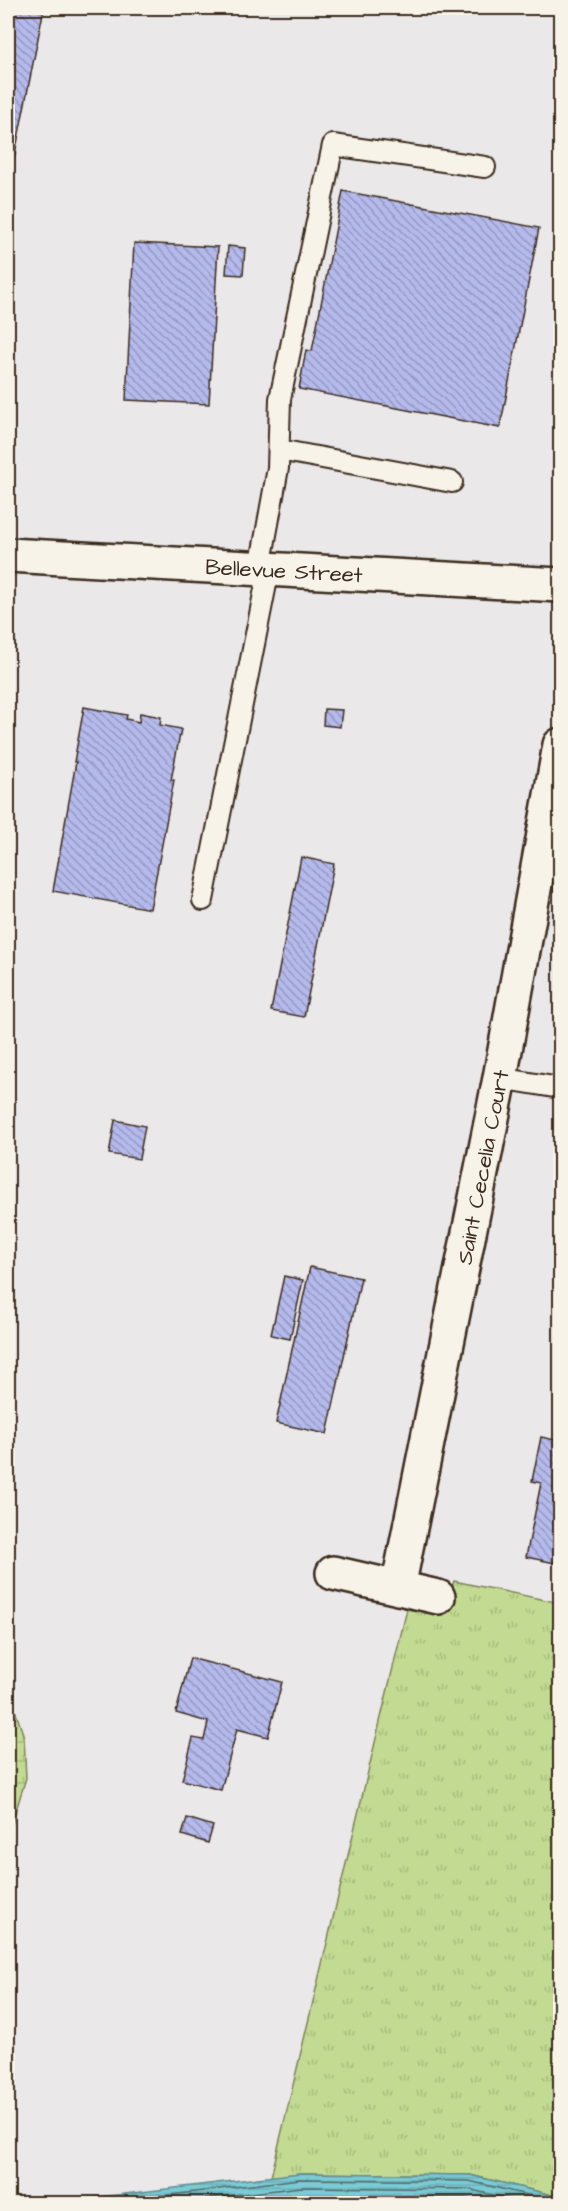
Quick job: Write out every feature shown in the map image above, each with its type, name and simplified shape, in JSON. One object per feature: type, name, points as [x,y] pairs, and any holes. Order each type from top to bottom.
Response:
[{"type":"street","name":"Bellevue Street","points":[[8,555],[561,585]]},
{"type":"street","name":"Saint Cecelia Court","points":[[398,1588],[500,1078],[561,745]]},
{"type":"street","points":[[333,1574],[438,1597]]},
{"type":"lane","points":[[203,900],[265,569],[278,468],[280,399],[333,145],[485,167]]},
{"type":"lane","points":[[279,450],[452,482]]},
{"type":"lane","points":[[500,1078],[561,1088]]},
{"type":"green space","points":[[454,1581],[560,1603],[560,2197],[470,2175],[300,2173],[271,2177],[407,1609],[443,1615]]},
{"type":"green space","points":[[8,1689],[24,1737],[26,1778],[12,1823],[8,1827]]},
{"type":"water","points":[[300,2173],[470,2175],[560,2197],[560,2203],[49,2203]]},
{"type":"building","points":[[8,8],[44,8],[8,189]]},
{"type":"building","points":[[343,191],[539,228],[500,428],[299,389],[306,350],[312,351]]},
{"type":"building","points":[[134,243],[218,247],[209,404],[126,400]]},
{"type":"building","points":[[228,246],[245,248],[243,275],[226,274]]},
{"type":"building","points":[[84,707],[127,715],[126,719],[139,722],[140,713],[161,717],[160,725],[181,729],[150,909],[53,891]]},
{"type":"building","points":[[324,709],[342,710],[340,727],[323,725]]},
{"type":"building","points":[[301,857],[334,864],[304,1017],[271,1011]]},
{"type":"building","points":[[115,1120],[145,1126],[139,1159],[109,1154]]},
{"type":"building","points":[[310,1267],[361,1278],[327,1434],[276,1423]]},
{"type":"building","points":[[284,1276],[303,1280],[290,1339],[271,1335]]},
{"type":"building","points":[[541,1437],[560,1441],[560,1564],[526,1557],[541,1483],[532,1481]]},
{"type":"building","points":[[190,1658],[282,1682],[268,1737],[237,1729],[221,1790],[182,1780],[193,1738],[204,1740],[208,1722],[176,1713]]},
{"type":"building","points":[[187,1818],[213,1826],[208,1843],[182,1835]]}]
